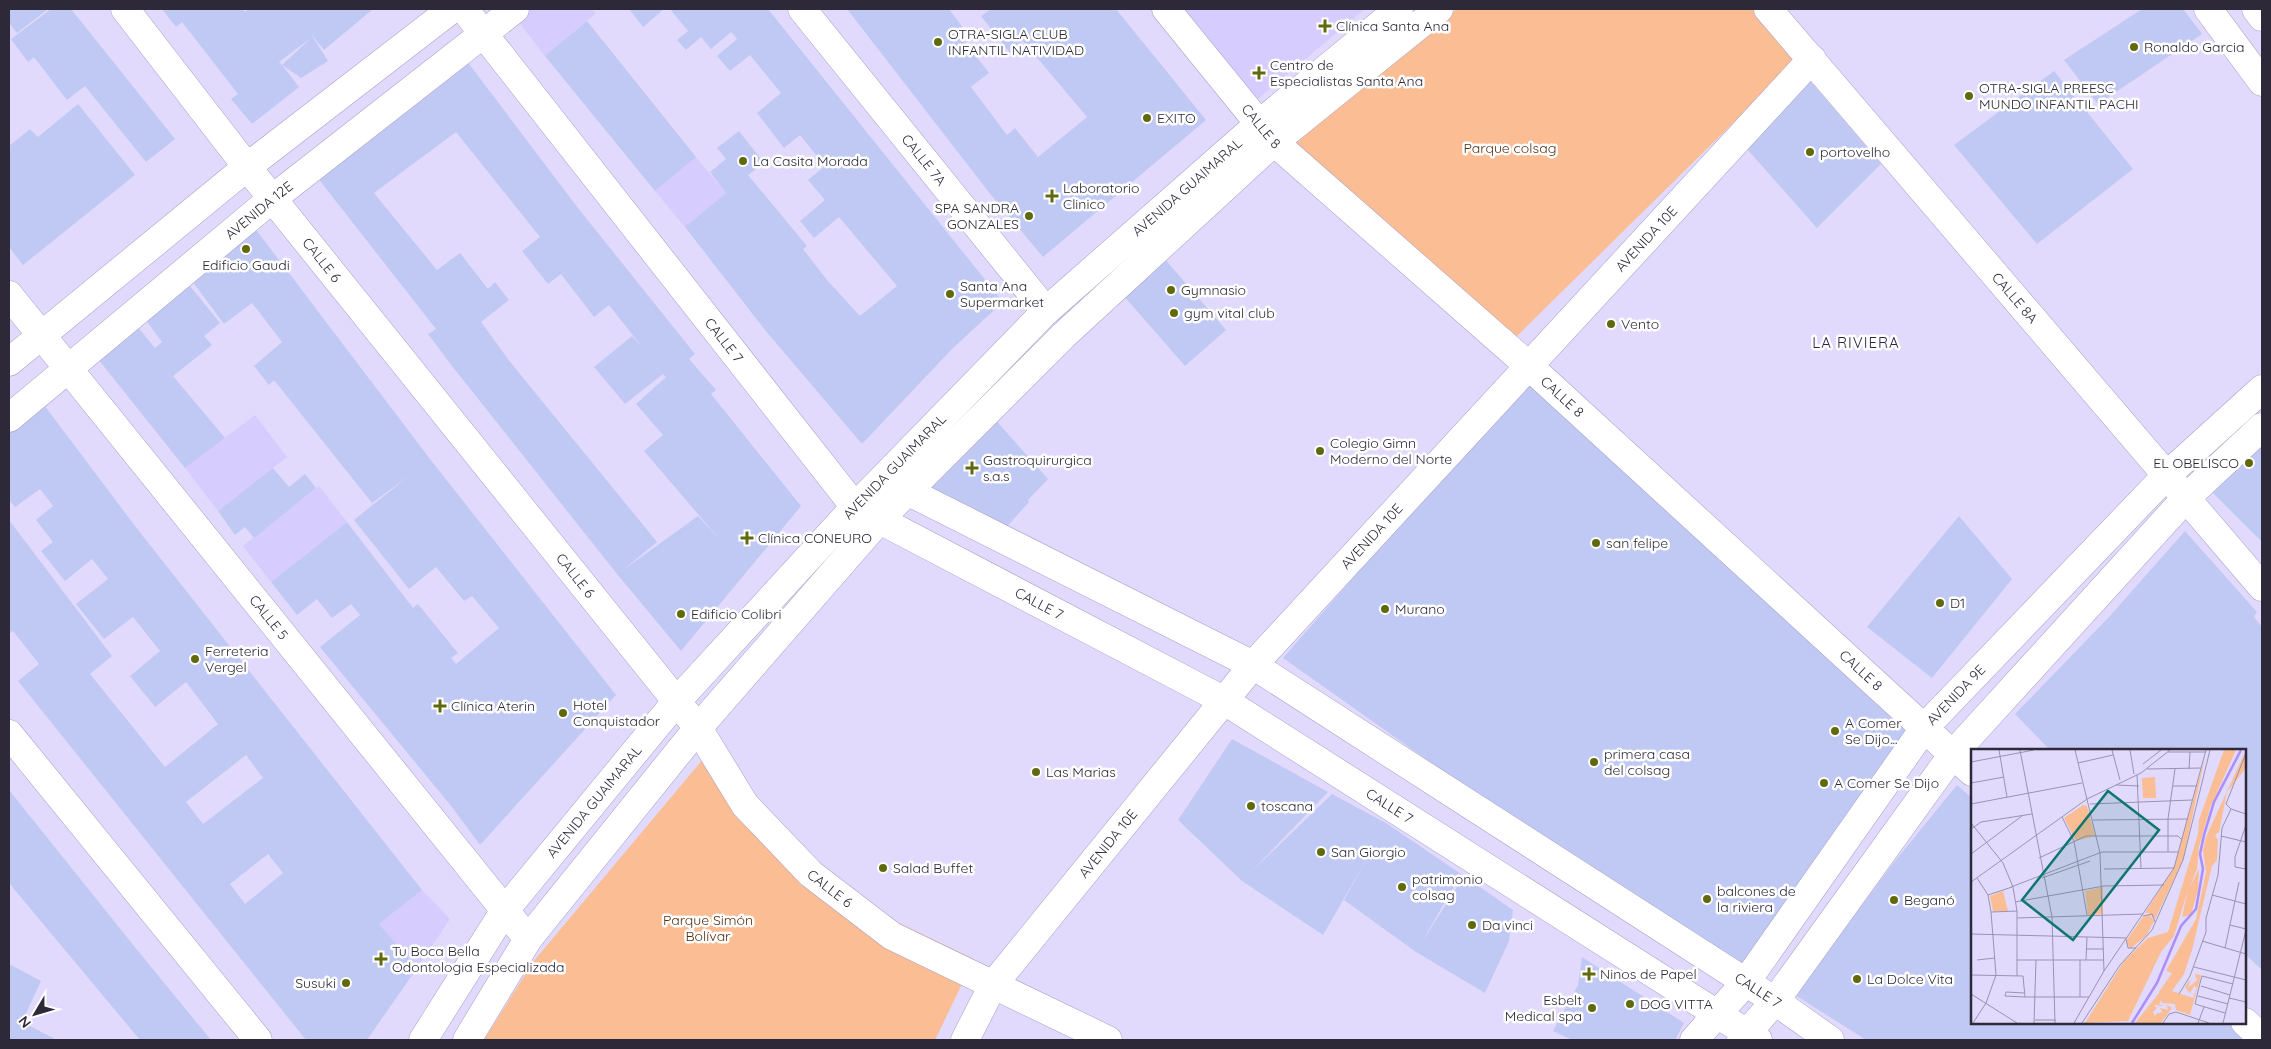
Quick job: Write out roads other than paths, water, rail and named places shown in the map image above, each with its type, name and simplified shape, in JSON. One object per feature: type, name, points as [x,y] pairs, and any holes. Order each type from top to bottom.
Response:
[{"type":"street","name":"CALLE 6","points":[[125,9],[247,167],[698,728],[745,805],[811,874],[892,936],[1108,1040]]},
{"type":"street","points":[[9,362],[247,167],[452,9]]},
{"type":"street","name":"CALLE 7","points":[[464,9],[855,507],[1223,700],[1717,1015],[1748,1038]]},
{"type":"street","name":"AVENIDA 12E","points":[[9,418],[272,198],[515,9]]},
{"type":"street","name":"CALLE 7A","points":[[802,9],[1046,311]]},
{"type":"street","name":"CALLE 8","points":[[1166,9],[1266,133],[1530,367],[1963,763]]},
{"type":"street","name":"AVENIDA GUAIMARAL","points":[[467,1040],[528,939],[698,728],[880,519],[1266,133],[1399,9]]},
{"type":"street","name":"AVENIDA GUAIMARAL","points":[[423,1040],[505,910],[676,702],[855,507],[1046,311],[1266,133],[1439,9]]},
{"type":"street","name":"CALLE 8A","points":[[1768,9],[2262,587]]},
{"type":"street","points":[[2208,9],[2262,82]]},
{"type":"street","points":[[2256,9],[2262,17]]},
{"type":"street","name":"AVENIDA 10E","points":[[965,1040],[993,985],[1253,665],[1530,367],[1812,59]]},
{"type":"street","name":"CALLE 5","points":[[9,295],[528,939]]},
{"type":"street","name":"AVENIDA 9E","points":[[1694,1040],[1746,982],[1925,727],[2166,476],[2262,389]]},
{"type":"street","points":[[1975,749],[2186,498],[2262,428]]},
{"type":"street","name":"CALLE 7","points":[[907,491],[1253,665],[1746,982],[1830,1040]]},
{"type":"street","points":[[9,734],[258,1040]]},
{"type":"street","points":[[1748,1038],[1775,1001],[1963,763]]},
{"type":"street","points":[[2246,1023],[2262,1038]]},
{"type":"place","name":"Clínica Santa Ana","points":[[1325,26]]},
{"type":"place","name":"OTRA-SIGLA CLUB INFANTIL NATIVIDAD","points":[[938,42]]},
{"type":"place","name":"Ronaldo Garcia","points":[[2134,47]]},
{"type":"place","name":"Centro de Especialistas Santa Ana","points":[[1259,73]]},
{"type":"place","name":"OTRA-SIGLA PREESC MUNDO INFANTIL PACHI","points":[[1969,96]]},
{"type":"place","name":"EXITO","points":[[1147,118]]},
{"type":"place","name":"portovelho","points":[[1810,152]]},
{"type":"place","name":"La Casita Morada","points":[[743,161]]},
{"type":"place","name":"Laboratorio Clinico","points":[[1052,196]]},
{"type":"place","name":"SPA SANDRA GONZALES","points":[[1029,216]]},
{"type":"place","name":"Edificio Gaudi","points":[[246,249]]},
{"type":"place","name":"Gymnasio","points":[[1171,290]]},
{"type":"place","name":"Santa Ana Supermarket","points":[[950,294]]},
{"type":"place","name":"gym vital club","points":[[1174,313]]},
{"type":"place","name":"Vento","points":[[1611,324]]},
{"type":"place","name":"Colegio Gimn Moderno del Norte","points":[[1320,451]]},
{"type":"place","name":"EL OBELISCO","points":[[2249,463]]},
{"type":"place","name":"Gastroquirurgica s.a.s","points":[[972,468]]},
{"type":"place","name":"Clínica CONEURO","points":[[747,538]]},
{"type":"place","name":"san felipe","points":[[1596,543]]},
{"type":"place","name":"D1","points":[[1940,603]]},
{"type":"place","name":"Murano","points":[[1385,609]]},
{"type":"place","name":"Edificio Colibri","points":[[681,614]]},
{"type":"place","name":"Ferreteria Vergel","points":[[195,659]]},
{"type":"place","name":"Clínica Aterin","points":[[440,706]]},
{"type":"place","name":"Hotel Conquistador","points":[[563,713]]},
{"type":"place","name":"A Comer Se Dijo...","points":[[1835,731]]},
{"type":"place","name":"primera casa del colsag","points":[[1594,762]]},
{"type":"place","name":"Las Marias","points":[[1036,772]]},
{"type":"place","name":"A Comer Se Dijo","points":[[1824,783]]},
{"type":"place","name":"toscana","points":[[1251,806]]},
{"type":"place","name":"San Giorgio","points":[[1321,852]]},
{"type":"place","name":"Salad Buffet","points":[[883,868]]},
{"type":"place","name":"patrimonio colsag","points":[[1402,887]]},
{"type":"place","name":"balcones de la riviera","points":[[1707,899]]},
{"type":"place","name":"Beganó","points":[[1894,900]]},
{"type":"place","name":"Da vinci","points":[[1472,925]]},
{"type":"place","name":"Tu Boca Bella Odontologia Especializada","points":[[381,959]]},
{"type":"place","name":"Ninos de Papel","points":[[1589,974]]},
{"type":"place","name":"La Dolce Vita","points":[[1857,979]]},
{"type":"place","name":"Susuki","points":[[346,983]]},
{"type":"place","name":"DOG VITTA","points":[[1630,1004]]},
{"type":"place","name":"Esbelt Medical spa","points":[[1592,1008]]},
{"type":"district","name":"LA RIVIERA","points":[[1856,343]]},
{"type":"park label","name":"Parque colsag","points":[[1510,148]]},
{"type":"park label","name":"Parque Simón Bolívar","points":[[708,928]]}]
